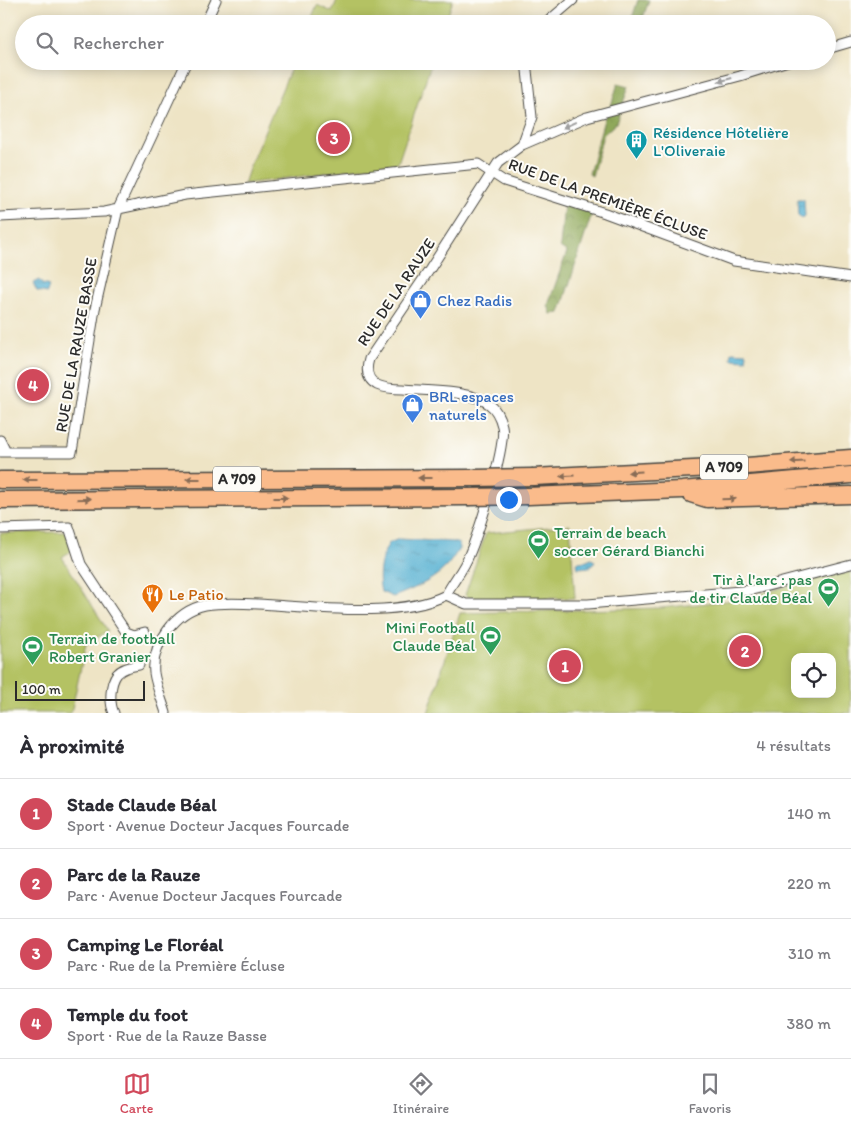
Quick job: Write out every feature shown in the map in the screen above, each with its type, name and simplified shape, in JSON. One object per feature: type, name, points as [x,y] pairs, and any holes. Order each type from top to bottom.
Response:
[{"type":"highway","name":"A 709","points":[[0,480],[533,477],[849,458]]},
{"type":"highway","name":"A 709","points":[[0,500],[528,496],[682,490],[851,475]]},
{"type":"highway","points":[[682,490],[707,499],[851,496]]},
{"type":"street","points":[[209,15],[216,0]]},
{"type":"street","points":[[556,15],[573,0]]},
{"type":"street","points":[[836,46],[851,42]]},
{"type":"street","points":[[118,208],[183,70]]},
{"type":"street","points":[[522,145],[532,117],[527,70]]},
{"type":"street","points":[[493,172],[498,163],[522,145],[587,117],[759,70]]},
{"type":"street","name":"RUE DE LA PREMIÈRE ÉCLUSE","points":[[0,217],[104,212],[185,195],[478,164],[493,172],[504,181],[605,213],[734,261],[851,278]]},
{"type":"street","name":"RUE DE LA RAUZE","points":[[446,595],[469,557],[499,460],[503,429],[498,415],[491,405],[480,398],[377,385],[368,376],[366,368],[369,359],[493,172]]},
{"type":"street","name":"RUE DE LA RAUZE BASSE","points":[[3,452],[72,452],[95,309],[118,208]]},
{"type":"street","points":[[0,440],[3,452]]},
{"type":"street","points":[[0,529],[70,527],[81,564],[126,632],[134,635],[145,632]]},
{"type":"street","points":[[166,713],[154,672],[155,657],[160,642],[170,627],[184,614],[203,605],[237,603],[343,609],[384,609],[424,604],[446,595],[466,604],[588,604],[752,590],[851,564]]},
{"type":"street","points":[[114,713],[112,695],[114,681],[118,673],[131,666],[139,665]]},
{"type":"green space","points":[[337,0],[453,0],[448,15],[313,15],[317,5],[332,12]]},
{"type":"green space","points":[[638,0],[649,0],[644,15],[633,15]]},
{"type":"green space","points":[[290,70],[429,70],[398,163],[244,184]]},
{"type":"green space","points":[[618,83],[629,86],[616,123],[603,135],[592,176],[589,174],[605,116],[611,106]]},
{"type":"green space","points":[[564,204],[592,213],[560,313],[551,314],[548,305],[567,252],[560,247]]},
{"type":"green space","points":[[570,525],[575,598],[474,600],[465,595],[486,533]]},
{"type":"green space","points":[[66,532],[72,550],[62,557],[108,631],[86,644],[71,713],[0,713],[0,533]]},
{"type":"green space","points":[[851,573],[851,713],[428,713],[460,613],[661,608],[744,599],[809,580]]},
{"type":"water","points":[[797,199],[804,199],[805,216],[803,218],[798,216]]},
{"type":"water","points":[[39,280],[42,284],[49,286],[47,293],[37,291],[33,283]]},
{"type":"water","points":[[732,352],[747,353],[746,360],[731,359]]},
{"type":"water","points":[[399,539],[454,542],[459,544],[459,549],[447,566],[434,577],[393,597],[381,592],[379,573],[383,555],[389,543]]},
{"type":"water","points":[[591,559],[595,561],[591,567],[578,568],[577,562]]},
{"type":"place","name":"Camping Le Floréal","points":[[334,138]]},
{"type":"place","name":"Résidence Hôtelière L'Oliveraie","points":[[637,160]]},
{"type":"place","name":"Chez Radis","points":[[421,319]]},
{"type":"place","name":"Temple du foot","points":[[33,385]]},
{"type":"place","name":"BRL espaces naturels","points":[[413,424]]},
{"type":"place","name":"Terrain de beach soccer Gérard Bianchi","points":[[538,560]]},
{"type":"place","name":"Tir à l'arc : pas de tir Claude Béal","points":[[828,607]]},
{"type":"place","name":"Le Patio","points":[[153,613]]},
{"type":"place","name":"Parc de la Rauze","points":[[745,651]]},
{"type":"place","name":"Mini Football Claude Béal","points":[[491,655]]},
{"type":"place","name":"Terrain de football Robert Granier","points":[[33,666]]},
{"type":"place","name":"Stade Claude Béal","points":[[565,666]]}]
